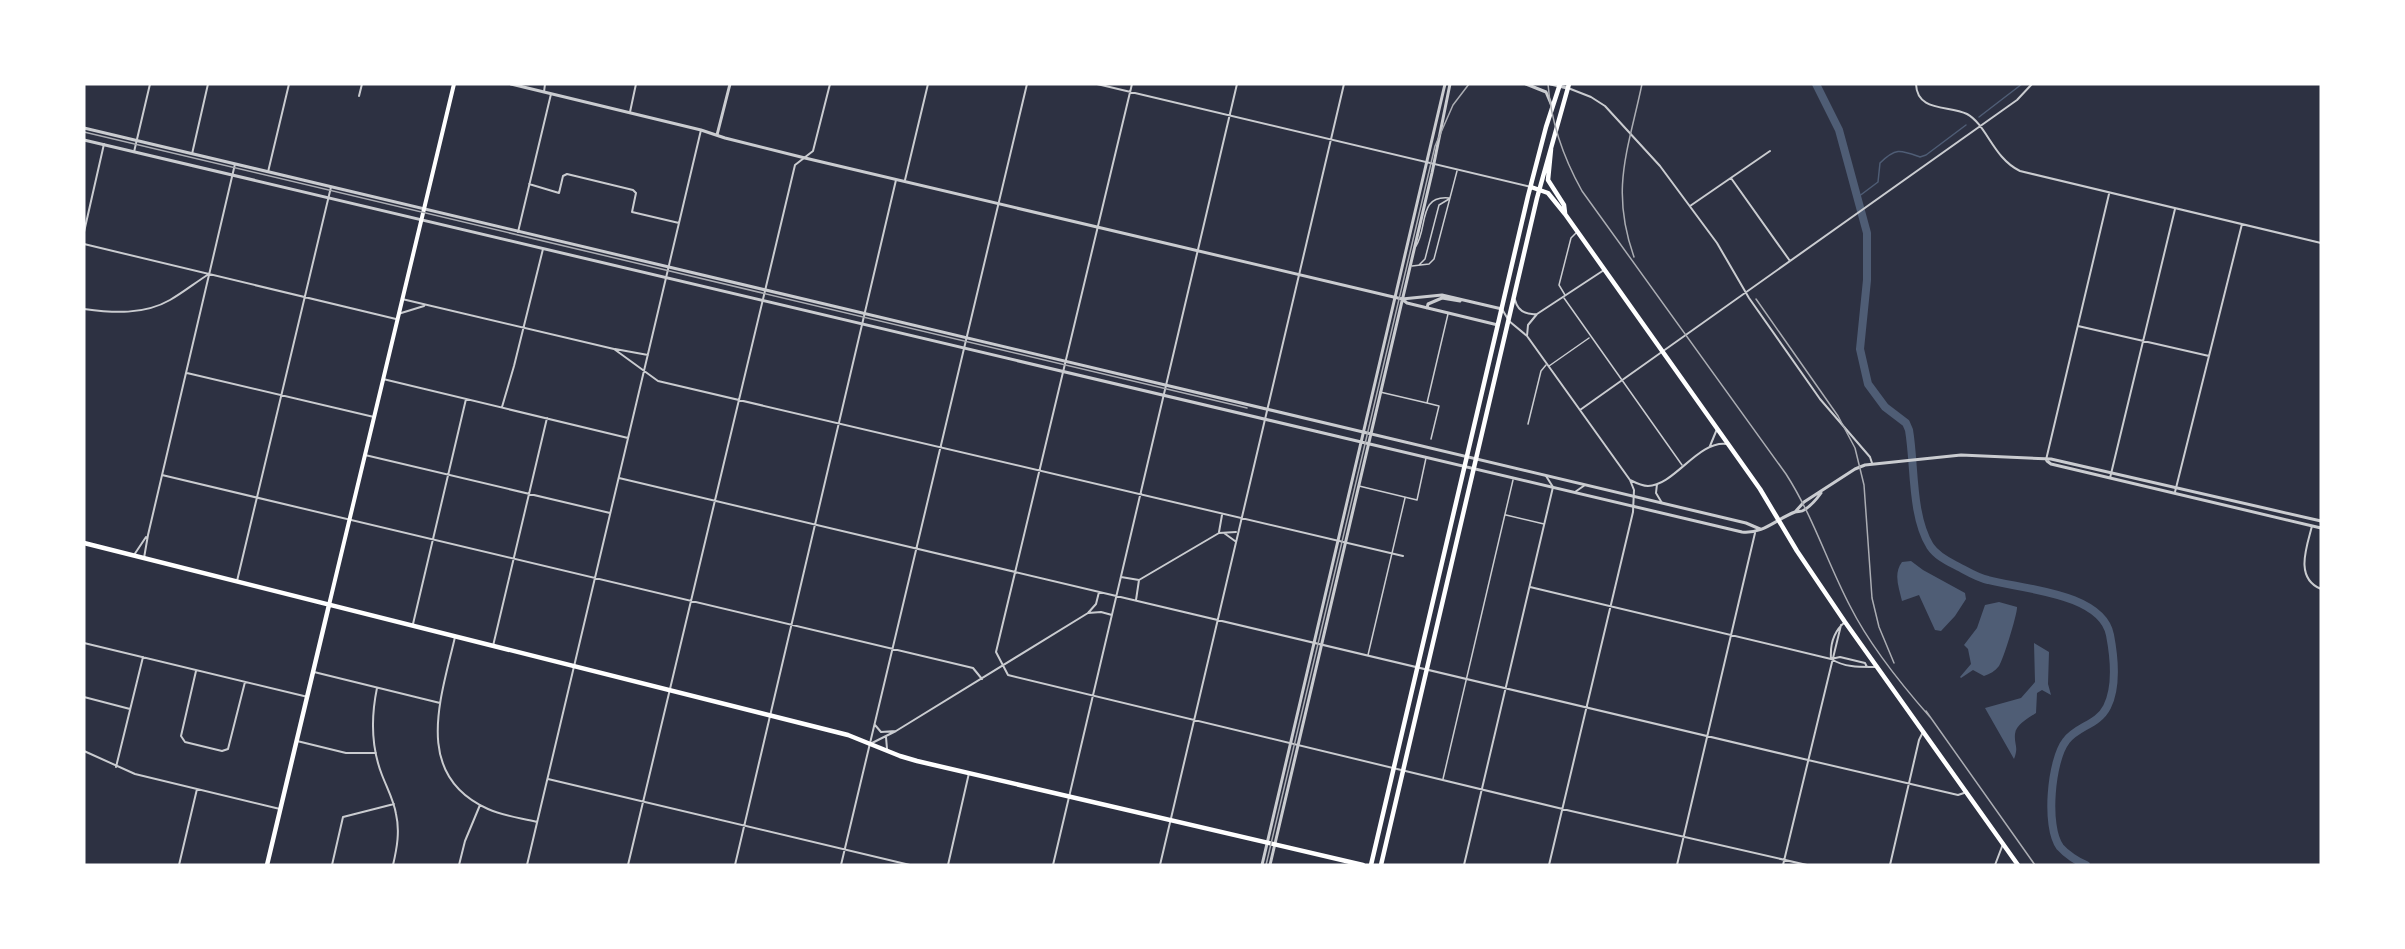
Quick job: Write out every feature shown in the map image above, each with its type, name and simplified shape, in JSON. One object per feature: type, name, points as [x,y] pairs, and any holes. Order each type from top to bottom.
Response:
[{"type":"main road","points":[[267,865],[454,84]]},
{"type":"main road","points":[[1371,865],[1531,187],[1560,85]]},
{"type":"main road","points":[[1381,865],[1539,190],[1569,86]]},
{"type":"main road","points":[[1551,143],[1552,158],[1548,180],[1563,205],[1565,214]]},
{"type":"main road","points":[[1531,187],[1550,195],[1565,214],[1761,489],[1843,624],[1878,667],[2018,865]]},
{"type":"main road","points":[[84,543],[848,735],[888,752],[969,773],[1364,865]]},
{"type":"street","points":[[134,152],[150,84]]},
{"type":"street","points":[[192,154],[208,84]]},
{"type":"street","points":[[268,172],[290,84]]},
{"type":"street","points":[[359,96],[362,84]]},
{"type":"street","points":[[511,84],[904,182],[1395,297],[1407,303],[1498,325],[1509,321]]},
{"type":"street","points":[[544,92],[545,84]]},
{"type":"street","points":[[630,112],[636,84]]},
{"type":"street","points":[[717,135],[730,84]]},
{"type":"street","points":[[628,865],[795,165],[813,151],[830,84]]},
{"type":"street","points":[[904,182],[928,84]]},
{"type":"street","points":[[841,865],[1027,84]]},
{"type":"street","points":[[1097,84],[1531,187]]},
{"type":"street","points":[[1132,84],[996,652],[1011,677],[1807,865]]},
{"type":"street","points":[[1053,865],[1237,84]]},
{"type":"street","points":[[1160,865],[1344,84]]},
{"type":"street","points":[[1262,865],[1445,84]]},
{"type":"street","points":[[1270,865],[1434,164],[1450,84]]},
{"type":"street","points":[[1526,84],[1546,92],[1552,107]]},
{"type":"street","points":[[1551,84],[1569,86],[1591,97],[1614,114],[1660,166],[1717,243],[1746,293],[1820,399],[1870,457],[1872,463]]},
{"type":"street","points":[[1916,84],[1918,96],[1926,104],[1964,113],[1973,119],[2003,160],[2014,168],[2321,243]]},
{"type":"street","points":[[1580,410],[2017,100],[2032,84]]},
{"type":"street","points":[[518,232],[551,94]]},
{"type":"street","points":[[84,128],[1585,485],[1760,529]]},
{"type":"street","points":[[527,865],[700,130]]},
{"type":"street","points":[[84,140],[1553,488],[1742,532],[1755,533]]},
{"type":"street","points":[[84,232],[104,144]]},
{"type":"street","points":[[1690,206],[1770,151]]},
{"type":"street","points":[[144,558],[235,164]]},
{"type":"street","points":[[529,184],[559,193],[563,176],[567,174],[633,190],[636,193],[632,212],[679,223]]},
{"type":"street","points":[[1731,178],[1790,261]]},
{"type":"street","points":[[735,865],[896,180]]},
{"type":"street","points":[[237,582],[331,187]]},
{"type":"street","points":[[2046,460],[2109,193]]},
{"type":"street","points":[[2111,475],[2176,209]]},
{"type":"street","points":[[2176,490],[2242,224]]},
{"type":"street","points":[[84,244],[398,317],[427,305]]},
{"type":"street","points":[[502,407],[543,249]]},
{"type":"street","points":[[1527,336],[1528,325],[1537,314],[1604,269]]},
{"type":"street","points":[[84,309],[116,312],[148,309],[169,301],[209,274]]},
{"type":"street","points":[[1402,299],[1435,295],[1502,309],[1509,321],[1527,336],[1634,487],[1634,506],[1549,865]]},
{"type":"street","points":[[1427,308],[1428,304],[1436,298],[1464,300]]},
{"type":"street","points":[[402,299],[648,355]]},
{"type":"street","points":[[1514,299],[1520,311],[1537,314]]},
{"type":"street","points":[[2078,326],[2209,356]]},
{"type":"street","points":[[614,349],[658,381],[1403,556]]},
{"type":"street","points":[[186,372],[374,417]]},
{"type":"street","points":[[383,379],[628,438]]},
{"type":"street","points":[[412,627],[466,399]]},
{"type":"street","points":[[493,646],[547,418]]},
{"type":"street","points":[[1710,446],[1717,429]]},
{"type":"street","points":[[1630,480],[1648,486],[1658,484],[1710,446],[1728,444]]},
{"type":"street","points":[[364,455],[610,513]]},
{"type":"street","points":[[1677,865],[1755,533],[1795,512],[1804,502],[1855,469],[1872,463],[1938,456],[1997,455],[2046,460],[2051,464],[2321,521]]},
{"type":"street","points":[[162,475],[973,668],[982,679]]},
{"type":"street","points":[[1464,865],[1553,488],[1546,476]]},
{"type":"street","points":[[619,478],[1909,784],[1958,795],[1966,792]]},
{"type":"street","points":[[1658,484],[1656,493],[1663,504]]},
{"type":"street","points":[[1575,492],[1585,485]]},
{"type":"street","points":[[2176,490],[2321,528]]},
{"type":"street","points":[[1795,512],[1807,509],[1821,493]]},
{"type":"street","points":[[1219,533],[1222,515]]},
{"type":"street","points":[[2312,526],[2304,562],[2305,572],[2309,579],[2321,589]]},
{"type":"street","points":[[1224,532],[1235,541]]},
{"type":"street","points":[[1121,578],[1139,580],[1219,533],[1238,532]]},
{"type":"street","points":[[134,555],[148,535]]},
{"type":"street","points":[[1136,600],[1139,580]]},
{"type":"street","points":[[1530,587],[1832,659],[1838,663],[1863,669],[1878,667]]},
{"type":"street","points":[[871,744],[1088,613],[1096,604],[1099,592]]},
{"type":"street","points":[[1088,613],[1101,612],[1112,615]]},
{"type":"street","points":[[1783,865],[1832,659],[1830,651],[1836,631],[1843,624]]},
{"type":"street","points":[[455,637],[436,729],[441,759],[459,789],[480,805],[499,813],[537,822]]},
{"type":"street","points":[[84,643],[308,697]]},
{"type":"street","points":[[116,767],[142,657]]},
{"type":"street","points":[[1832,659],[1841,657],[1865,663],[1867,667]]},
{"type":"street","points":[[196,671],[181,737],[184,742],[222,751],[228,749],[244,682]]},
{"type":"street","points":[[314,672],[440,703]]},
{"type":"street","points":[[377,688],[372,728],[380,771],[394,804],[398,836],[393,865]]},
{"type":"street","points":[[84,697],[130,709]]},
{"type":"street","points":[[875,724],[881,732],[896,731]]},
{"type":"street","points":[[1890,865],[1919,740],[1923,732]]},
{"type":"street","points":[[886,737],[885,745],[888,752]]},
{"type":"street","points":[[297,741],[346,753],[376,753]]},
{"type":"street","points":[[84,751],[116,767],[280,809]]},
{"type":"street","points":[[948,865],[969,773]]},
{"type":"street","points":[[548,779],[910,865]]},
{"type":"street","points":[[179,865],[197,789]]},
{"type":"street","points":[[332,865],[343,817],[394,804]]},
{"type":"street","points":[[459,865],[469,828],[480,805]]},
{"type":"street","points":[[1995,865],[2002,844]]},
{"type":"lane","points":[[1409,266],[1429,264],[1434,259],[1457,170]]},
{"type":"lane","points":[[1413,249],[1420,240],[1430,203],[1437,198],[1450,198]]},
{"type":"lane","points":[[1419,266],[1425,259],[1439,205],[1450,198]]},
{"type":"lane","points":[[1577,232],[1571,238],[1559,285],[1591,337],[1683,466]]},
{"type":"lane","points":[[1427,403],[1449,313]]},
{"type":"lane","points":[[1528,424],[1541,371],[1591,337]]},
{"type":"lane","points":[[1380,392],[1439,406],[1431,439]]},
{"type":"lane","points":[[1358,486],[1417,500],[1427,457]]},
{"type":"lane","points":[[1443,780],[1513,478]]},
{"type":"lane","points":[[1367,656],[1405,498]]},
{"type":"lane","points":[[1505,515],[1544,524]]},
{"type":"water","points":[[1911,561],[1965,593],[1966,599],[1941,631],[1935,630],[1919,595],[1902,601],[1898,571],[1902,562]]},
{"type":"water","points":[[1999,602],[2017,607],[2017,611],[1999,666],[1984,676],[1973,670],[1961,678],[1971,664],[1968,649],[1964,645],[1977,628],[1985,605]]},
{"type":"water","points":[[2034,643],[2049,652],[2048,684],[2051,695],[2042,690],[2037,693],[2036,713],[2016,730],[2014,759],[1985,708],[2021,698],[2035,682]]},
{"type":"waterway","points":[[1816,84],[1839,130],[1867,233],[1867,280],[1860,349],[1868,384],[1885,407],[1906,423],[1909,430],[1917,505],[1924,534],[1930,546],[1944,559],[1980,578],[2039,590],[2077,602],[2092,610],[2104,621],[2110,635],[2114,671],[2110,699],[2098,718],[2066,741],[2057,763],[2052,794],[2052,825],[2055,837],[2065,852],[2086,865]]},
{"type":"waterway","points":[[1979,117],[2022,84]]},
{"type":"waterway","points":[[1858,197],[1878,182],[1880,163],[1890,154],[1899,151],[1920,157],[1926,155],[1966,125]]},
{"type":"tram line","points":[[84,132],[1247,408]]},
{"type":"railway","points":[[1266,865],[1435,146],[1453,105],[1469,84]]},
{"type":"railway","points":[[1548,84],[1559,139],[1582,191],[1786,474],[1804,506],[1858,621],[1886,664],[1930,717]]},
{"type":"railway","points":[[1634,257],[1623,211],[1622,190],[1627,150],[1642,84]]},
{"type":"railway","points":[[1756,299],[1838,416],[1855,448],[1864,485],[1872,598],[1879,627],[1894,663]]},
{"type":"railway","points":[[1926,711],[2035,865]]}]
